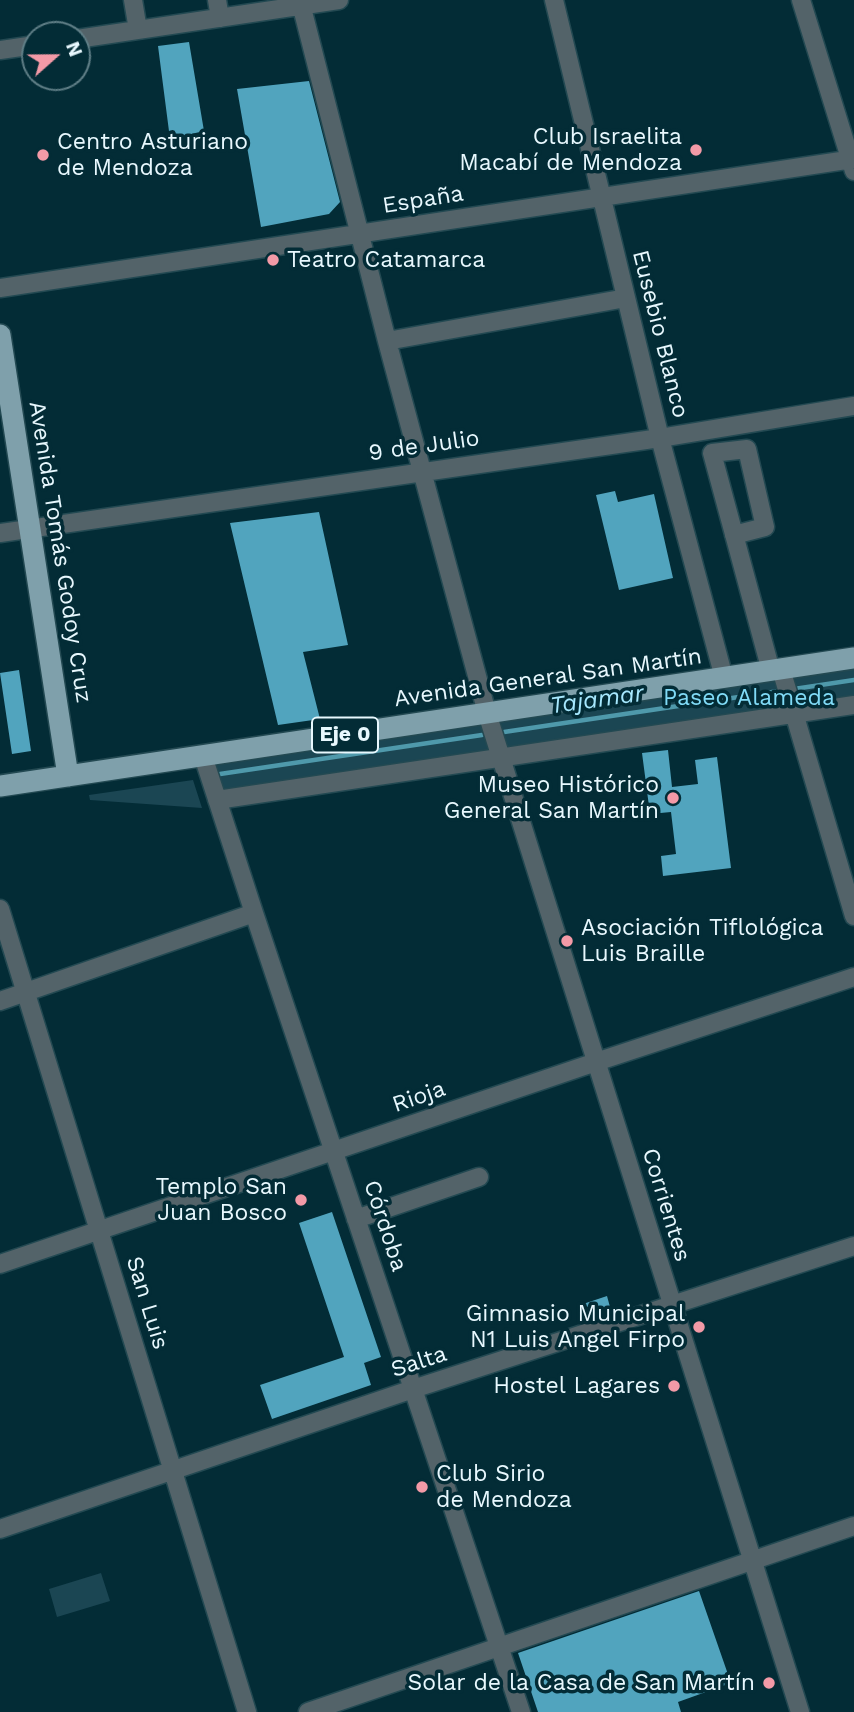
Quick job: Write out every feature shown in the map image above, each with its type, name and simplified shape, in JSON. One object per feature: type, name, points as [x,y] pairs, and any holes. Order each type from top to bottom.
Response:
[{"type":"main road","name":"Avenida Tomás Godoy Cruz","points":[[0,335],[68,776]]},
{"type":"main road","name":"Avenida General San Martín","points":[[0,786],[854,658]]},
{"type":"street","points":[[133,0],[138,30]]},
{"type":"street","points":[[91,37],[138,30],[219,9],[339,0]]},
{"type":"street","name":"Eusebio Blanco","points":[[554,0],[660,438],[724,678]]},
{"type":"street","points":[[801,0],[853,163]]},
{"type":"street","name":"Corrientes","points":[[301,3],[486,713],[800,1712]]},
{"type":"street","points":[[0,50],[21,47]]},
{"type":"street","name":"España","points":[[0,288],[602,197],[853,163]]},
{"type":"street","points":[[387,341],[626,298]]},
{"type":"street","name":"9 de Julio","points":[[0,533],[660,438],[854,406]]},
{"type":"street","points":[[734,536],[765,527],[747,449],[712,453],[734,536],[776,670],[794,715],[854,916]]},
{"type":"street","points":[[217,800],[854,705]]},
{"type":"street","name":"Córdoba","points":[[203,756],[521,1712]]},
{"type":"street","name":"San Luis","points":[[0,909],[247,1712]]},
{"type":"street","points":[[0,1001],[254,913]]},
{"type":"street","name":"Rioja","points":[[0,1264],[854,977]]},
{"type":"street","points":[[356,1219],[479,1177]]},
{"type":"street","name":"Salta","points":[[0,1529],[413,1389],[854,1246]]},
{"type":"street","points":[[308,1712],[854,1526]]},
{"type":"green space","name":"Paseo Alameda","points":[[854,658],[854,705],[217,800],[203,756]]},
{"type":"green space","points":[[193,780],[202,808],[90,800],[89,795]]},
{"type":"green space","points":[[101,1573],[110,1601],[57,1617],[49,1589]]},
{"type":"building","points":[[189,42],[204,131],[170,139],[158,46]]},
{"type":"building","points":[[309,81],[340,202],[329,214],[261,227],[237,89]]},
{"type":"building","points":[[615,491],[618,502],[654,494],[673,578],[619,590],[596,495]]},
{"type":"building","points":[[319,512],[348,645],[303,652],[320,719],[278,725],[230,523]]},
{"type":"building","points":[[19,670],[31,751],[12,754],[0,673]]},
{"type":"building","points":[[668,750],[672,787],[698,784],[695,760],[717,757],[731,868],[663,876],[661,856],[676,854],[671,812],[650,814],[642,753]]},
{"type":"building","points":[[332,1212],[381,1357],[364,1363],[371,1385],[272,1419],[260,1385],[344,1357],[299,1223]]},
{"type":"building","points":[[607,1296],[610,1307],[581,1317],[577,1306]]},
{"type":"building","points":[[699,1591],[731,1683],[678,1702],[681,1712],[538,1712],[518,1653]]},
{"type":"waterway","name":"Tajamar","points":[[794,689],[854,680]]},
{"type":"waterway","name":"Tajamar","points":[[504,732],[779,691]]},
{"type":"waterway","name":"Tajamar","points":[[220,774],[482,735]]},
{"type":"place","name":"Club Israelita Macabí de Mendoza","points":[[696,150]]},
{"type":"place","name":"Centro Asturiano de Mendoza","points":[[43,155]]},
{"type":"place","name":"Teatro Catamarca","points":[[273,260]]},
{"type":"place","name":"Museo Histórico General San Martín","points":[[673,798]]},
{"type":"place","name":"Asociación Tiflológica Luis Braille","points":[[567,941]]},
{"type":"place","name":"Templo San Juan Bosco","points":[[301,1200]]},
{"type":"place","name":"Gimnasio Municipal N1 Luis Angel Firpo","points":[[699,1327]]},
{"type":"place","name":"Hostel Lagares","points":[[674,1386]]},
{"type":"place","name":"Club Sirio de Mendoza","points":[[422,1487]]},
{"type":"place","name":"Solar de la Casa de San Martín","points":[[769,1683]]}]
